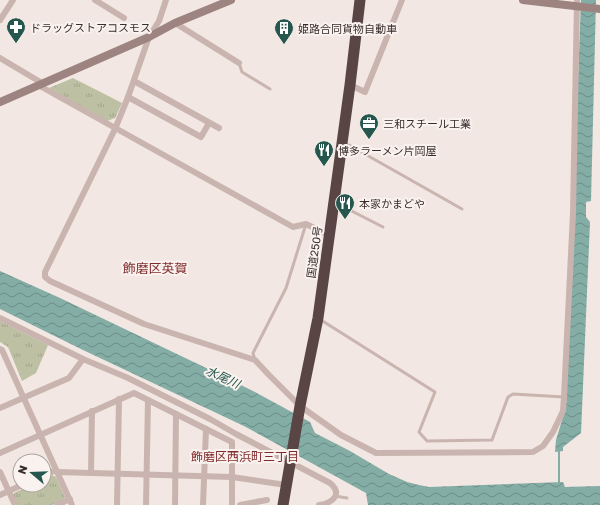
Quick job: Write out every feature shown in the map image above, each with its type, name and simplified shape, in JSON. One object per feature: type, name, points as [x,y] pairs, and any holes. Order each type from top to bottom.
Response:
[{"type":"highway","name":"国道250号","points":[[283,505],[300,406],[318,318],[350,85],[360,0]]},
{"type":"street","points":[[0,19],[12,0]]},
{"type":"street","points":[[96,0],[124,18]]},
{"type":"street","points":[[166,0],[159,21],[148,37],[134,81],[115,129],[45,272],[45,277],[50,281],[144,324],[255,360],[300,406],[341,435],[376,453],[534,452],[543,446],[553,432],[563,411],[572,213],[577,3]]},
{"type":"street","points":[[0,102],[231,0]]},
{"type":"street","points":[[350,85],[365,92],[402,0]]},
{"type":"street","points":[[523,0],[577,3],[600,9]]},
{"type":"street","points":[[175,24],[239,63]]},
{"type":"street","points":[[0,58],[115,129],[293,227],[306,224],[329,235]]},
{"type":"street","points":[[134,81],[219,128]]},
{"type":"street","points":[[128,97],[201,138],[209,123]]},
{"type":"street","points":[[0,318],[83,359],[128,378],[197,412],[330,483],[335,489],[335,496],[329,503],[319,505]]},
{"type":"street","points":[[0,349],[2,350],[71,502],[56,505]]},
{"type":"street","points":[[0,408],[69,378],[83,359]]},
{"type":"street","points":[[0,365],[7,362]]},
{"type":"street","points":[[0,453],[134,393],[232,442],[232,505]]},
{"type":"street","points":[[118,505],[119,399]]},
{"type":"street","points":[[146,505],[148,400]]},
{"type":"street","points":[[91,473],[92,411]]},
{"type":"street","points":[[175,505],[176,414]]},
{"type":"street","points":[[203,505],[206,429]]},
{"type":"street","points":[[52,473],[57,471],[232,477],[286,485]]},
{"type":"street","points":[[0,472],[16,505]]},
{"type":"street","points":[[0,495],[12,490]]},
{"type":"street","points":[[240,505],[267,500]]},
{"type":"lane","points":[[239,63],[242,72],[270,89]]},
{"type":"lane","points":[[342,144],[349,145],[462,209]]},
{"type":"lane","points":[[334,201],[382,227]]},
{"type":"lane","points":[[255,360],[253,353],[286,288],[306,224]]},
{"type":"lane","points":[[318,318],[435,392],[419,432],[427,441],[492,440],[508,397],[513,394],[564,397]]},
{"type":"lane","points":[[335,496],[347,498]]},
{"type":"green space","points":[[73,78],[122,103],[115,118],[107,121],[49,88]]},
{"type":"green space","points":[[0,321],[48,345],[36,373],[22,381],[8,347],[0,342]]},
{"type":"green space","points":[[52,475],[56,477],[65,497],[52,505],[17,505],[13,495],[14,493],[52,493]]},
{"type":"water","points":[[581,0],[596,0],[591,201],[586,202],[586,217],[590,222],[581,433],[563,447],[563,451],[555,452],[556,440],[566,407]]},
{"type":"water","name":"水尾川","points":[[0,271],[60,298],[253,391],[310,422],[315,433],[350,451],[389,474],[407,482],[429,487],[563,482],[565,487],[600,486],[600,505],[368,505],[366,493],[244,426],[0,309]]},
{"type":"waterway","points":[[559,451],[559,484]]},
{"type":"place","name":"ドラッグストアコスモス","points":[[16,44]]},
{"type":"place","name":"姫路合同貨物自動車","points":[[284,45]]},
{"type":"place","name":"三和スチール工業","points":[[369,140]]},
{"type":"place","name":"博多ラーメン片岡屋","points":[[324,167]]},
{"type":"place","name":"本家かまどや","points":[[345,220]]},
{"type":"district","name":"飾磨区英賀","points":[[155,268]]},
{"type":"district","name":"飾磨区西浜町三丁目","points":[[245,456]]}]
